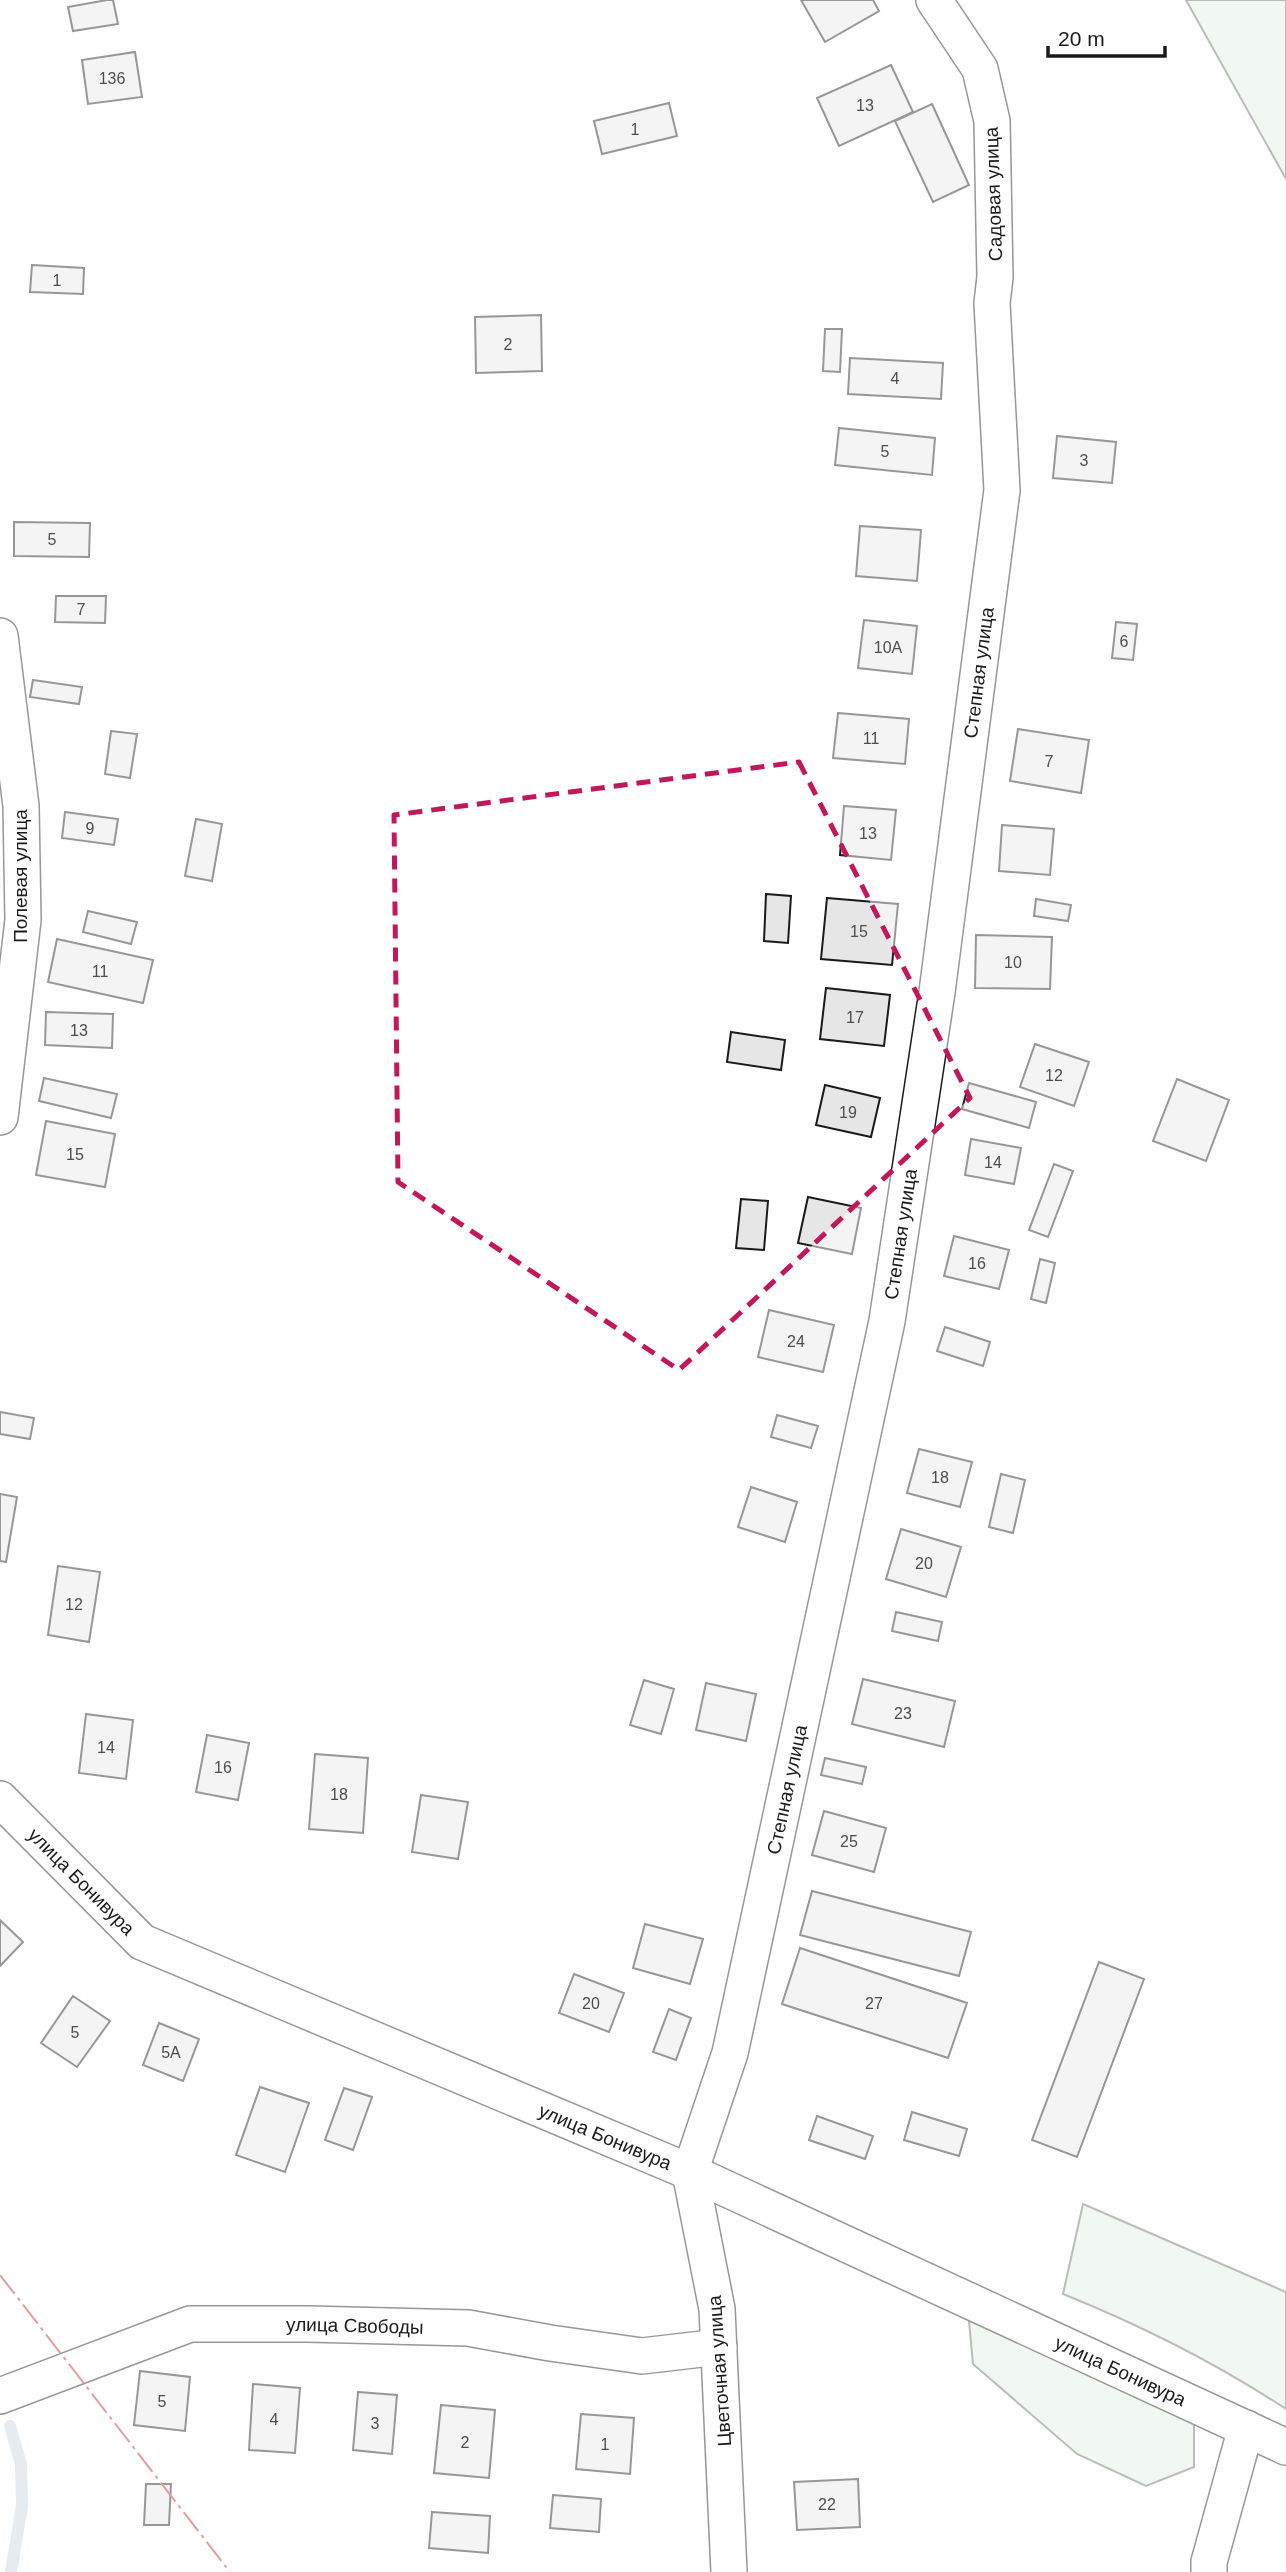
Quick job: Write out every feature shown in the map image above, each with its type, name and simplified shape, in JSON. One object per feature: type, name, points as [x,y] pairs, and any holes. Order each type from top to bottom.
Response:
[{"type":"street","name":"Садовая улица","points":[[934,0],[979,69],[992,121],[995,277]]},
{"type":"street","name":"Степная улица","points":[[690,2172],[730,2053],[887,1321],[937,992],[1002,490],[992,303],[995,277]]},
{"type":"street","name":"Полевая улица","points":[[0,636],[21,806],[23,920],[0,1117]]},
{"type":"street","name":"улица Бонивура","points":[[0,1799],[142,1942],[690,2172],[1286,2447]]},
{"type":"street","name":"Цветочная улица","points":[[690,2172],[717,2309],[729,2572]]},
{"type":"street","name":"улица Свободы","points":[[0,2396],[190,2324],[468,2328],[642,2356],[719,2347]]},
{"type":"street","points":[[1209,2572],[1209,2562],[1246,2428]]},
{"type":"highlighted area","points":[[799,762],[970,1098],[679,1370],[398,1182],[394,815]]},
{"type":"green space","points":[[1186,0],[1286,0],[1286,179]]},
{"type":"green space","points":[[1083,2204],[1286,2292],[1286,2409],[1177,2346],[1063,2294]]},
{"type":"green space","points":[[967,2300],[1194,2423],[1194,2467],[1146,2486],[1077,2454],[973,2364]]},
{"type":"building","points":[[113,0],[118,24],[73,31],[68,7]]},
{"type":"building","points":[[801,0],[873,0],[879,11],[825,42]]},
{"type":"building","points":[[135,52],[142,97],[88,104],[82,60]]},
{"type":"building","points":[[891,65],[913,112],[839,146],[817,98]]},
{"type":"building","points":[[669,103],[677,136],[602,154],[594,121]]},
{"type":"building","points":[[932,104],[969,185],[933,202],[895,121]]},
{"type":"building","points":[[32,265],[84,268],[83,294],[30,292]]},
{"type":"building","points":[[541,315],[542,371],[476,373],[475,317]]},
{"type":"building","points":[[825,329],[842,329],[840,372],[823,371]]},
{"type":"building","points":[[850,358],[943,363],[941,399],[848,394]]},
{"type":"building","points":[[839,428],[935,438],[932,475],[835,465]]},
{"type":"building","points":[[1057,436],[1116,442],[1112,483],[1053,478]]},
{"type":"building","points":[[14,522],[90,523],[89,557],[14,556]]},
{"type":"building","points":[[860,526],[921,530],[917,581],[856,576]]},
{"type":"building","points":[[56,596],[106,596],[105,623],[55,622]]},
{"type":"building","points":[[864,620],[917,626],[912,674],[858,668]]},
{"type":"building","points":[[1116,622],[1137,624],[1133,660],[1112,658]]},
{"type":"building","points":[[33,680],[82,687],[79,704],[30,697]]},
{"type":"building","points":[[838,713],[909,719],[905,764],[833,758]]},
{"type":"building","points":[[1018,729],[1089,740],[1081,793],[1010,781]]},
{"type":"building","points":[[111,731],[137,734],[130,778],[105,774]]},
{"type":"building","points":[[844,806],[896,810],[891,860],[840,855]]},
{"type":"building","points":[[65,812],[118,819],[114,845],[62,838]]},
{"type":"building","points":[[196,819],[222,824],[212,881],[185,876]]},
{"type":"building","points":[[1002,825],[1054,829],[1050,875],[999,871]]},
{"type":"building","points":[[766,894],[791,896],[788,943],[764,941]]},
{"type":"building","points":[[827,898],[898,904],[892,965],[821,959]]},
{"type":"building","points":[[1036,899],[1071,905],[1068,921],[1034,916]]},
{"type":"building","points":[[88,911],[137,922],[131,944],[83,932]]},
{"type":"building","points":[[976,935],[1052,937],[1050,989],[975,988]]},
{"type":"building","points":[[57,939],[153,960],[143,1003],[48,982]]},
{"type":"building","points":[[826,988],[890,995],[884,1046],[820,1039]]},
{"type":"building","points":[[46,1012],[113,1014],[112,1048],[45,1045]]},
{"type":"building","points":[[731,1032],[785,1040],[781,1070],[727,1062]]},
{"type":"building","points":[[1035,1044],[1089,1062],[1074,1106],[1020,1087]]},
{"type":"building","points":[[44,1078],[117,1094],[111,1118],[39,1101]]},
{"type":"building","points":[[1177,1079],[1229,1100],[1206,1161],[1153,1141]]},
{"type":"building","points":[[969,1083],[1036,1102],[1029,1128],[962,1109]]},
{"type":"building","points":[[825,1085],[880,1098],[871,1137],[816,1125]]},
{"type":"building","points":[[46,1121],[115,1134],[105,1187],[36,1175]]},
{"type":"building","points":[[971,1139],[1021,1148],[1014,1184],[965,1175]]},
{"type":"building","points":[[1054,1164],[1073,1171],[1048,1237],[1029,1230]]},
{"type":"building","points":[[808,1197],[861,1208],[852,1254],[798,1243]]},
{"type":"building","points":[[741,1199],[768,1201],[764,1250],[736,1248]]},
{"type":"building","points":[[954,1236],[1009,1250],[999,1289],[944,1276]]},
{"type":"building","points":[[1040,1259],[1055,1263],[1046,1303],[1031,1299]]},
{"type":"building","points":[[769,1310],[834,1325],[823,1372],[758,1357]]},
{"type":"building","points":[[945,1327],[990,1342],[983,1366],[937,1351]]},
{"type":"building","points":[[0,1412],[34,1418],[30,1439],[0,1434]]},
{"type":"building","points":[[777,1415],[818,1426],[811,1448],[771,1437]]},
{"type":"building","points":[[919,1449],[972,1462],[960,1507],[907,1493]]},
{"type":"building","points":[[1001,1474],[1025,1480],[1013,1533],[989,1527]]},
{"type":"building","points":[[751,1487],[797,1502],[785,1542],[738,1527]]},
{"type":"building","points":[[0,1494],[17,1497],[6,1562],[0,1561]]},
{"type":"building","points":[[901,1529],[961,1547],[946,1597],[886,1579]]},
{"type":"building","points":[[58,1566],[100,1572],[89,1642],[48,1635]]},
{"type":"building","points":[[896,1612],[942,1622],[938,1641],[892,1631]]},
{"type":"building","points":[[863,1679],[955,1701],[944,1747],[852,1724]]},
{"type":"building","points":[[644,1680],[674,1689],[661,1734],[630,1725]]},
{"type":"building","points":[[706,1683],[756,1694],[746,1741],[696,1730]]},
{"type":"building","points":[[86,1714],[133,1720],[126,1779],[79,1773]]},
{"type":"building","points":[[207,1735],[249,1743],[238,1800],[196,1792]]},
{"type":"building","points":[[315,1754],[368,1758],[363,1833],[309,1829]]},
{"type":"building","points":[[825,1758],[866,1767],[862,1784],[821,1775]]},
{"type":"building","points":[[421,1795],[468,1802],[458,1859],[412,1852]]},
{"type":"building","points":[[824,1811],[886,1828],[874,1872],[812,1855]]},
{"type":"building","points":[[812,1891],[971,1932],[959,1976],[800,1935]]},
{"type":"building","points":[[0,1920],[23,1942],[0,1966]]},
{"type":"building","points":[[645,1924],[703,1939],[690,1984],[633,1968]]},
{"type":"building","points":[[800,1948],[967,2003],[948,2058],[782,2004]]},
{"type":"building","points":[[1099,1962],[1144,1979],[1077,2157],[1032,2140]]},
{"type":"building","points":[[574,1974],[624,1993],[609,2032],[559,2013]]},
{"type":"building","points":[[73,1996],[110,2021],[77,2067],[41,2043]]},
{"type":"building","points":[[669,2009],[691,2018],[676,2060],[653,2052]]},
{"type":"building","points":[[159,2023],[199,2039],[183,2081],[143,2065]]},
{"type":"building","points":[[260,2087],[309,2103],[285,2172],[236,2155]]},
{"type":"building","points":[[344,2088],[372,2097],[353,2150],[325,2140]]},
{"type":"building","points":[[912,2112],[967,2129],[959,2156],[904,2140]]},
{"type":"building","points":[[817,2116],[873,2136],[865,2159],[809,2140]]},
{"type":"building","points":[[140,2371],[190,2377],[185,2431],[134,2425]]},
{"type":"building","points":[[253,2384],[300,2388],[295,2453],[249,2450]]},
{"type":"building","points":[[358,2392],[397,2395],[392,2454],[353,2450]]},
{"type":"building","points":[[441,2405],[495,2410],[489,2478],[434,2473]]},
{"type":"building","points":[[581,2414],[634,2418],[630,2474],[576,2469]]},
{"type":"building","points":[[858,2479],[860,2527],[797,2530],[794,2482]]},
{"type":"building","points":[[146,2484],[171,2484],[169,2525],[144,2525]]},
{"type":"building","points":[[553,2495],[601,2499],[599,2532],[550,2528]]},
{"type":"building","points":[[432,2512],[490,2516],[488,2553],[429,2548]]},
{"type":"waterway","points":[[10,2426],[21,2464],[22,2506],[11,2572]]},
{"type":"power","points":[[0,2275],[230,2572]]}]
